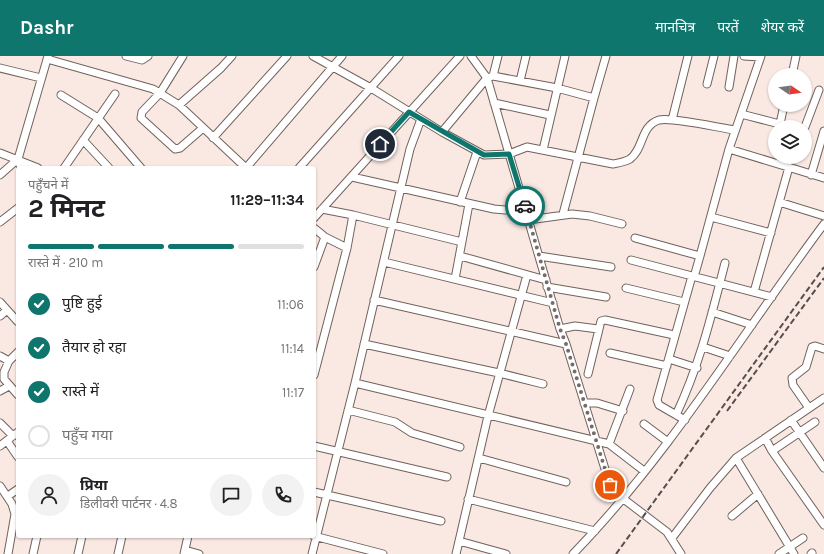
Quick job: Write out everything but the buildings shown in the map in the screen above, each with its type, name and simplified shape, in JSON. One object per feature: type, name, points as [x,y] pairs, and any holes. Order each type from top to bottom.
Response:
[{"type":"street","points":[[126,56],[142,60],[148,56]]},
{"type":"street","points":[[183,56],[160,93],[142,112],[140,118],[172,148],[177,150],[203,128]]},
{"type":"street","points":[[179,105],[221,68],[232,56]]},
{"type":"street","points":[[213,138],[287,56]]},
{"type":"street","points":[[313,56],[477,152],[490,155],[509,154],[527,148],[613,164],[626,161],[631,158],[650,124],[660,120],[672,120],[735,130]]},
{"type":"street","points":[[248,166],[342,56]]},
{"type":"street","points":[[301,166],[399,56]]},
{"type":"street","points":[[316,216],[460,56]]},
{"type":"street","points":[[471,56],[490,77],[494,103],[546,283],[610,485],[614,490],[661,526],[672,538],[681,554]]},
{"type":"street","points":[[442,132],[490,77],[498,56]]},
{"type":"street","points":[[520,81],[526,56]]},
{"type":"street","points":[[543,150],[565,56]]},
{"type":"street","points":[[563,214],[606,56]]},
{"type":"street","points":[[672,120],[688,56]]},
{"type":"street","points":[[707,84],[714,56]]},
{"type":"street","points":[[729,87],[734,56]]},
{"type":"street","points":[[685,420],[659,405],[657,400],[668,366],[674,335],[700,256],[729,149],[761,57],[744,56]]},
{"type":"street","points":[[793,68],[796,56]]},
{"type":"street","points":[[0,175],[18,159],[48,58],[146,86],[160,93],[179,105],[244,166]]},
{"type":"street","points":[[0,68],[41,78]]},
{"type":"street","points":[[490,77],[557,88],[594,98]]},
{"type":"street","points":[[808,120],[819,90]]},
{"type":"street","points":[[65,166],[115,94]]},
{"type":"street","points":[[61,95],[98,118],[139,166]]},
{"type":"street","points":[[494,103],[550,115]]},
{"type":"street","points":[[741,114],[768,121]]},
{"type":"street","points":[[316,533],[327,496],[355,383],[410,149],[420,119]]},
{"type":"street","points":[[811,175],[821,152],[824,131]]},
{"type":"street","points":[[83,140],[107,166]]},
{"type":"street","points":[[729,149],[824,178]]},
{"type":"street","points":[[460,202],[477,152]]},
{"type":"street","points":[[0,153],[34,166]]},
{"type":"street","points":[[18,159],[20,166]]},
{"type":"street","points":[[754,292],[789,167]]},
{"type":"street","points":[[352,176],[500,210],[525,206]]},
{"type":"street","points":[[780,202],[824,216]]},
{"type":"street","points":[[455,279],[469,204]]},
{"type":"street","points":[[322,209],[353,215],[462,242]]},
{"type":"street","points":[[0,222],[16,210]]},
{"type":"street","points":[[528,220],[563,214],[578,214],[622,224]]},
{"type":"street","points":[[316,367],[347,248],[353,215]]},
{"type":"street","points":[[711,217],[771,233]]},
{"type":"street","points":[[573,554],[624,498],[685,420],[824,224]]},
{"type":"street","points":[[316,230],[325,237],[347,248]]},
{"type":"street","points":[[316,262],[325,237]]},
{"type":"street","points":[[635,238],[700,256]]},
{"type":"street","points":[[460,256],[527,275],[546,283],[606,297]]},
{"type":"street","points":[[539,256],[611,267]]},
{"type":"street","points":[[631,260],[772,297]]},
{"type":"street","points":[[384,262],[552,303]]},
{"type":"street","points":[[676,416],[697,368],[725,263]]},
{"type":"street","points":[[456,554],[488,416],[527,275]]},
{"type":"street","points":[[626,288],[684,302]]},
{"type":"street","points":[[374,300],[566,344]]},
{"type":"street","points":[[0,302],[16,320]]},
{"type":"street","points":[[0,316],[7,310]]},
{"type":"street","points":[[712,312],[752,325]]},
{"type":"street","points":[[588,374],[598,328],[601,321],[605,320],[674,335]]},
{"type":"street","points":[[560,329],[575,326],[598,328]]},
{"type":"street","points":[[364,344],[543,384]]},
{"type":"street","points":[[809,408],[793,385],[792,378],[806,367],[812,346],[824,349]]},
{"type":"street","points":[[703,347],[730,356]]},
{"type":"street","points":[[610,353],[668,366]]},
{"type":"street","points":[[16,354],[9,361],[4,372],[4,379],[16,393]]},
{"type":"street","points":[[0,356],[9,361]]},
{"type":"street","points":[[669,359],[697,368]]},
{"type":"street","points":[[355,383],[609,444],[644,471]]},
{"type":"street","points":[[0,391],[9,386]]},
{"type":"street","points":[[609,444],[623,411],[630,389]]},
{"type":"street","points":[[672,538],[710,488],[736,458],[809,408],[823,401]]},
{"type":"street","points":[[584,403],[597,403],[623,411]]},
{"type":"street","points":[[348,410],[399,423],[412,433],[460,446]]},
{"type":"street","points":[[791,420],[824,468]]},
{"type":"street","points":[[772,451],[815,422]]},
{"type":"street","points":[[0,423],[13,436],[16,449]]},
{"type":"street","points":[[644,424],[668,442]]},
{"type":"street","points":[[0,446],[13,436]]},
{"type":"street","points":[[765,438],[772,451],[824,524]]},
{"type":"street","points":[[316,446],[447,477]]},
{"type":"street","points":[[479,458],[566,482]]},
{"type":"street","points":[[736,458],[794,554]]},
{"type":"street","points":[[0,486],[8,496],[14,508],[15,514],[8,554]]},
{"type":"street","points":[[8,496],[16,490]]},
{"type":"street","points":[[316,493],[441,521]]},
{"type":"street","points":[[732,516],[758,494]]},
{"type":"street","points":[[468,500],[595,531]]},
{"type":"street","points":[[316,536],[384,554]]},
{"type":"street","points":[[32,554],[36,538]]},
{"type":"street","points":[[78,554],[82,538]]},
{"type":"street","points":[[120,553],[122,538]]},
{"type":"street","points":[[188,538],[184,552],[199,554]]},
{"type":"street","points":[[312,554],[315,538]]},
{"type":"street","points":[[779,554],[803,538]]},
{"type":"street","points":[[459,542],[506,554]]},
{"type":"railway","points":[[616,554],[824,267]]},
{"type":"railway","points":[[727,411],[824,278]]},
{"type":"way so far","points":[[525,206],[547,287],[610,485]]},
{"type":"route","points":[[380,144],[409,112],[484,155],[509,154],[525,206]]}]
